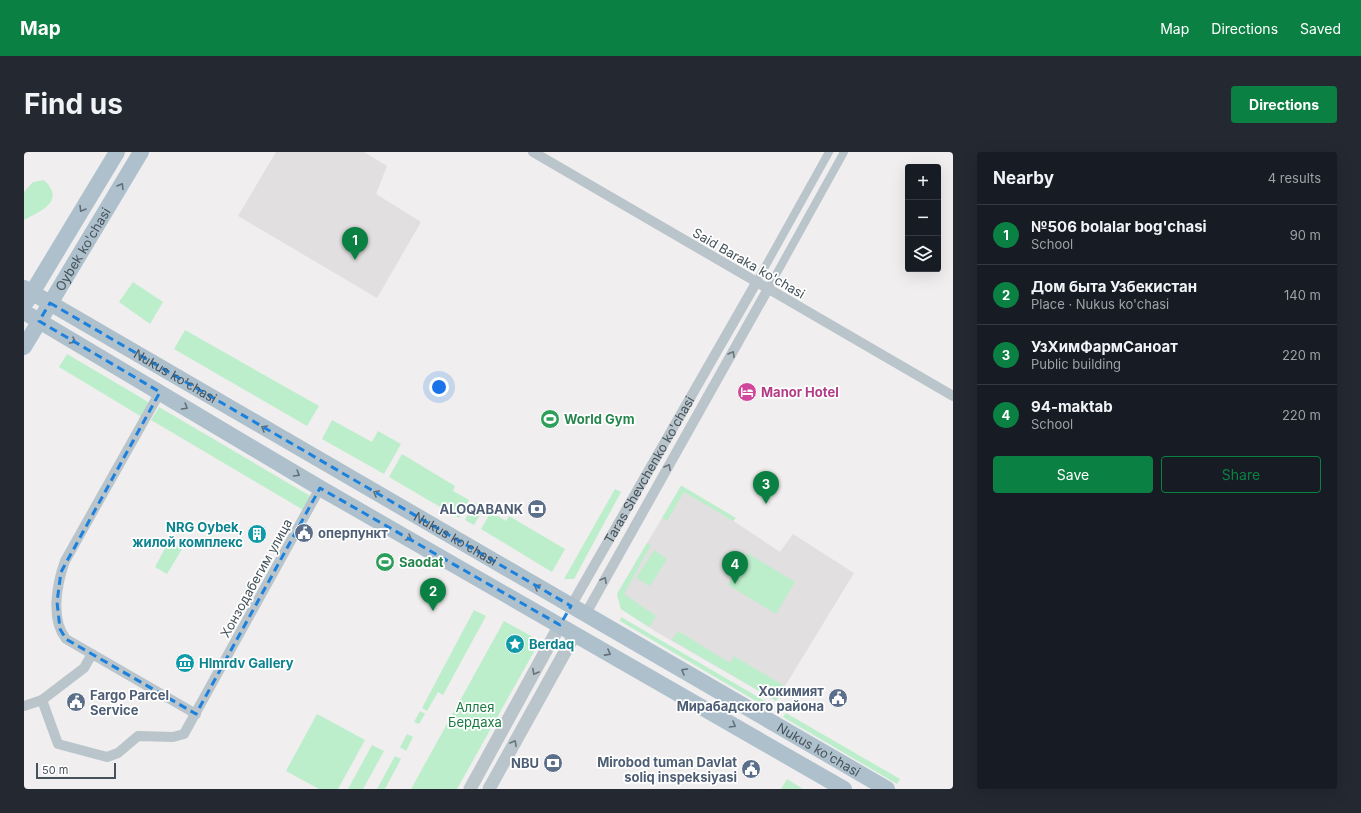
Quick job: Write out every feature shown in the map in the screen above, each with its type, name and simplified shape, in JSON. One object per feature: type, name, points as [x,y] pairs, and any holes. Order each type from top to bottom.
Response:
[{"type":"main road","name":"Oybek ko'chasi","points":[[27,295],[116,152]]},
{"type":"main road","name":"Oybek ko'chasi","points":[[24,347],[141,152]]},
{"type":"main road","name":"Nukus ko'chasi","points":[[27,295],[50,303],[887,789]]},
{"type":"main road","name":"Nukus ko'chasi","points":[[24,312],[320,488],[844,789]]},
{"type":"main road","name":"Taras Shevchenko ko'chasi","points":[[560,625],[571,606]]},
{"type":"main road","name":"Taras Shevchenko ko'chasi","points":[[574,634],[585,614]]},
{"type":"street","name":"Said Baraka ko'chasi","points":[[532,152],[953,396]]},
{"type":"street","name":"Taras Shevchenko ko'chasi","points":[[571,606],[756,283],[829,152]]},
{"type":"street","name":"Taras Shevchenko ko'chasi","points":[[585,614],[844,152]]},
{"type":"street","points":[[160,392],[65,561],[61,572],[57,602],[60,629],[66,639],[196,714]]},
{"type":"street","name":"Хонзодабегим улица","points":[[42,700],[58,744],[107,757],[118,753],[138,736],[181,736],[186,732],[320,488]]},
{"type":"street","name":"Taras Shevchenko ko'chasi","points":[[470,789],[560,625]]},
{"type":"street","name":"Taras Shevchenko ko'chasi","points":[[489,789],[574,634]]},
{"type":"street","points":[[24,706],[42,700],[84,668],[92,654]]},
{"type":"highlighted area","points":[[50,303],[571,606],[560,625],[320,488],[196,714],[66,639],[60,629],[57,602],[61,572],[160,392],[39,321]]},
{"type":"shaded area","points":[[276,152],[364,152],[387,166],[376,194],[421,222],[377,298],[238,216]]},
{"type":"shaded area","points":[[681,486],[780,552],[793,534],[854,573],[776,701],[658,633],[621,609],[617,594]]},
{"type":"green space","points":[[44,180],[50,187],[53,194],[52,200],[44,209],[24,220],[24,192],[33,182]]},
{"type":"green space","points":[[133,282],[163,302],[150,324],[119,302]]},
{"type":"green space","points":[[185,330],[319,406],[307,426],[174,349]]},
{"type":"green space","points":[[67,354],[150,403],[142,417],[59,367]]},
{"type":"green space","points":[[159,407],[312,497],[305,511],[151,420]]},
{"type":"green space","points":[[332,420],[372,442],[378,431],[401,444],[384,474],[322,439]]},
{"type":"green space","points":[[402,454],[455,486],[453,491],[469,500],[459,518],[389,477]]},
{"type":"green space","points":[[681,486],[736,518],[733,521],[684,492],[667,521],[662,518]]},
{"type":"green space","points":[[615,489],[621,492],[574,579],[564,579]]},
{"type":"green space","points":[[474,502],[484,508],[474,525],[465,520]]},
{"type":"green space","points":[[491,512],[506,521],[509,516],[565,549],[552,572],[481,529]]},
{"type":"green space","points":[[169,541],[182,549],[167,574],[155,567]]},
{"type":"green space","points":[[647,543],[651,545],[624,594],[656,616],[649,627],[621,609],[617,594]]},
{"type":"green space","points":[[654,550],[667,559],[650,586],[636,578]]},
{"type":"green space","points":[[747,553],[795,582],[776,614],[728,585]]},
{"type":"green space","points":[[474,610],[486,616],[443,695],[438,692],[427,711],[422,708]]},
{"type":"green space","points":[[621,617],[770,704],[768,708],[620,621]]},
{"type":"green space","name":"Аллея Бердаха","points":[[504,621],[540,641],[457,789],[411,789]]},
{"type":"green space","points":[[678,631],[730,663],[734,656],[786,687],[776,701],[672,640]]},
{"type":"green space","points":[[420,711],[425,714],[419,724],[414,722]]},
{"type":"green space","points":[[786,713],[900,779],[897,784],[783,717]]},
{"type":"green space","points":[[317,714],[365,740],[338,789],[319,789],[286,771]]},
{"type":"green space","points":[[407,734],[413,737],[406,751],[400,747]]},
{"type":"green space","points":[[372,745],[384,751],[363,789],[348,789]]},
{"type":"green space","points":[[395,756],[401,759],[385,789],[377,789]]},
{"type":"green space","points":[[787,779],[803,789],[781,789]]},
{"type":"place","name":"№506 bolalar bog'chasi","points":[[355,260]]},
{"type":"place","name":"Manor Hotel","points":[[747,392]]},
{"type":"place","name":"World Gym","points":[[550,419]]},
{"type":"place","name":"УзХимФармСаноат","points":[[766,504]]},
{"type":"place","name":"ALOQABANK","points":[[537,509]]},
{"type":"place","name":"оперпункт","points":[[304,533]]},
{"type":"place","name":"NRG Oybek, жилой комплекс","points":[[257,534]]},
{"type":"place","name":"Saodat","points":[[385,562]]},
{"type":"place","name":"94-maktab","points":[[735,584]]},
{"type":"place","name":"Дом быта Узбекистан","points":[[433,611]]},
{"type":"place","name":"Berdaq","points":[[515,644]]},
{"type":"place","name":"Hlmrdv Gallery","points":[[185,663]]},
{"type":"place","name":"Хокимият Мирабадского района","points":[[838,698]]},
{"type":"place","name":"Fargo Parcel Service","points":[[76,702]]},
{"type":"place","name":"NBU","points":[[553,763]]},
{"type":"place","name":"Mirobod tuman Davlat soliq inspeksiyasi","points":[[751,769]]}]
